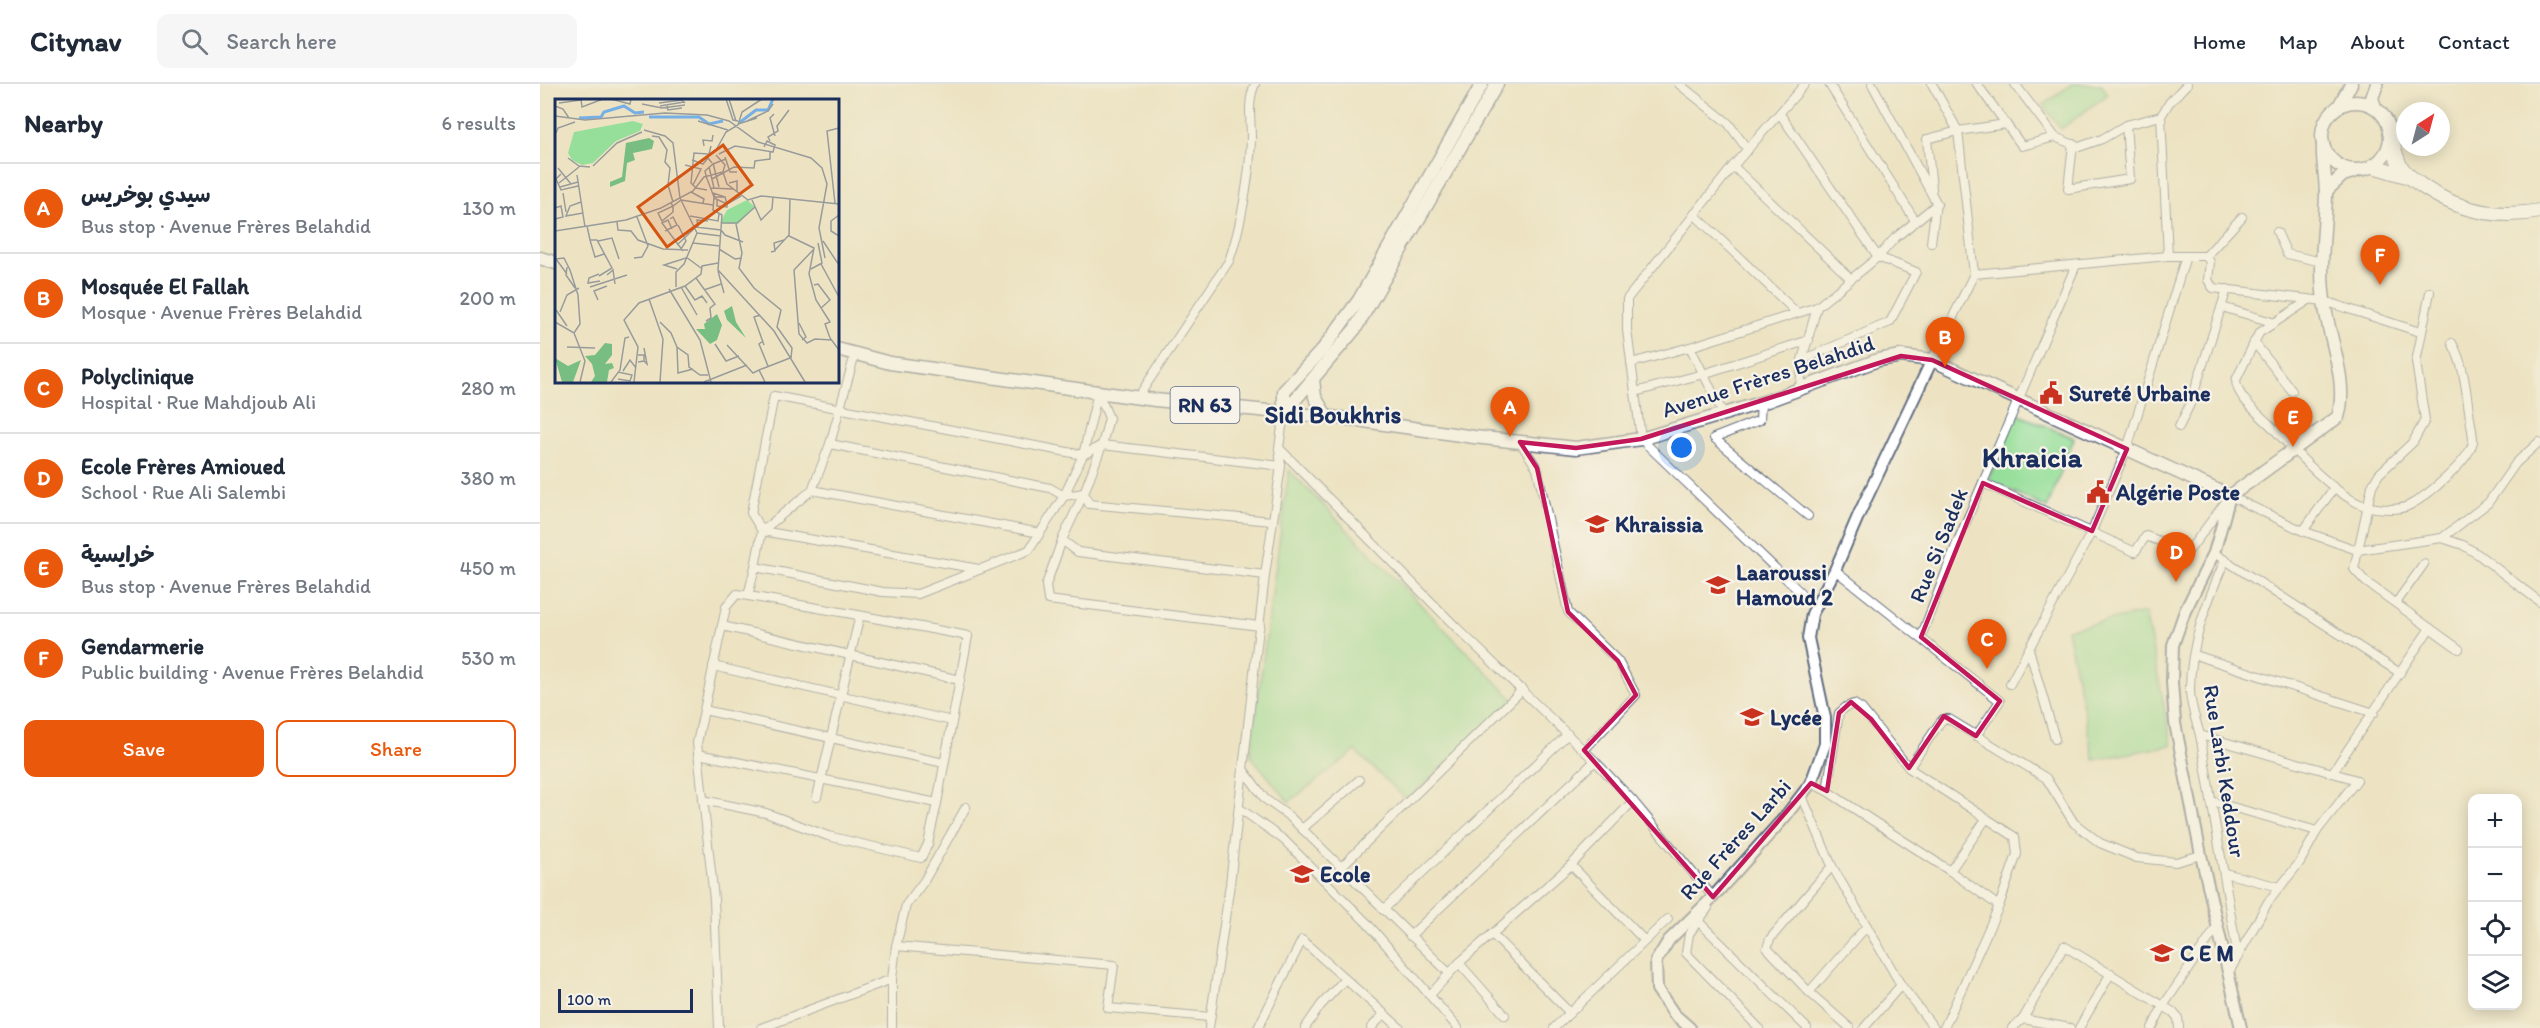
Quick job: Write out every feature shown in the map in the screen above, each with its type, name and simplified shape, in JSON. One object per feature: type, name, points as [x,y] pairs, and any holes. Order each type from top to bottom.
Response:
[{"type":"highway","points":[[2390,132],[2395,155],[2410,177]]},
{"type":"highway","points":[[2366,168],[2410,177],[2454,205],[2475,212],[2497,215],[2540,211]]},
{"type":"main road","points":[[1284,413],[1284,391],[1323,349],[1350,314],[1482,84]]},
{"type":"main road","points":[[1284,413],[1355,329],[1497,84]]},
{"type":"main road","points":[[2241,1028],[2201,855],[2175,723],[2172,682],[2173,645],[2185,611],[2214,553],[2230,496],[2338,417],[2342,391],[2324,301],[2322,262],[2326,191],[2323,144],[2324,122],[2339,106],[2351,84]]},
{"type":"main road","points":[[2326,191],[2343,175],[2366,168],[2387,152],[2390,132],[2388,122],[2375,107],[2372,98],[2377,84]]},
{"type":"main road","points":[[2339,106],[2357,102],[2375,107]]},
{"type":"main road","points":[[2323,144],[2326,153],[2340,167],[2366,168]]},
{"type":"main road","points":[[540,258],[555,263]]},
{"type":"main road","name":"RN 63","points":[[838,349],[890,363],[1098,392],[1327,417],[1520,442]]},
{"type":"main road","name":"Avenue Frères Belahdid","points":[[1520,442],[1576,448],[1641,439],[1761,403],[1878,360],[1901,356],[1932,360],[2230,496]]},
{"type":"main road","name":"Rue Frères Larbi","points":[[1690,1028],[1674,1014],[1657,989],[1656,961],[1669,940],[1695,918],[1811,783],[1825,744],[1824,718],[1808,638],[1812,614],[1835,570],[1932,360]]},
{"type":"main road","points":[[1313,379],[1316,397],[1327,417]]},
{"type":"street","points":[[1138,397],[1229,261],[1237,238],[1249,160],[1249,108],[1255,84]]},
{"type":"street","points":[[1680,84],[1728,123],[1748,150]]},
{"type":"street","points":[[1829,84],[1916,222]]},
{"type":"street","points":[[1872,84],[1937,204]]},
{"type":"street","points":[[1932,84],[1958,131],[1974,274],[1932,360]]},
{"type":"street","points":[[1977,84],[2022,146],[2055,137]]},
{"type":"street","points":[[2015,84],[2055,137],[2079,147],[2102,139],[2126,125],[2161,116]]},
{"type":"street","points":[[2169,256],[2161,116],[2169,103],[2187,84]]},
{"type":"street","points":[[1799,86],[1780,114],[1733,166],[1627,299],[1626,330],[1641,439],[1800,592]]},
{"type":"street","points":[[1780,114],[1878,257],[1916,272],[1890,322],[1802,360]]},
{"type":"street","points":[[1931,243],[1937,204],[1930,182],[1927,139],[1958,131],[2006,124]]},
{"type":"street","points":[[2073,144],[2068,189],[2130,179],[2126,125]]},
{"type":"street","points":[[1733,166],[1850,278]]},
{"type":"street","points":[[1631,363],[1690,347],[1817,306],[1878,257],[1895,238],[1937,204]]},
{"type":"street","points":[[1694,214],[1796,312]]},
{"type":"street","points":[[1974,274],[2169,256],[2206,256],[2242,217]]},
{"type":"street","points":[[2277,232],[2287,254],[2322,262]]},
{"type":"street","points":[[2010,684],[2092,531],[2127,449],[2186,256]]},
{"type":"street","points":[[2206,256],[2210,262],[2209,284],[2213,288],[2324,301],[2420,332]]},
{"type":"street","name":"Rue Si Sadek","points":[[1921,637],[1957,543],[2076,265]]},
{"type":"street","points":[[2179,427],[2191,402],[2227,289]]},
{"type":"street","points":[[2430,292],[2420,332],[2416,362],[2425,420],[2413,442],[2379,474],[2372,486],[2354,569],[2459,649]]},
{"type":"street","points":[[2309,300],[2272,322],[2259,333],[2236,380],[2236,387],[2247,402],[2293,450],[2334,488],[2367,507],[2393,509],[2409,506],[2458,468],[2473,442],[2465,382],[2458,355],[2452,343]]},
{"type":"street","points":[[1800,389],[1802,360],[1817,306]]},
{"type":"street","points":[[2222,307],[2272,322]]},
{"type":"street","points":[[1635,392],[1703,374],[1809,340]]},
{"type":"street","points":[[2254,342],[2292,391]]},
{"type":"street","points":[[1690,347],[1724,415]]},
{"type":"street","points":[[748,596],[762,531],[812,490],[830,444],[855,354]]},
{"type":"street","points":[[1098,392],[1109,417],[1084,494],[1062,540],[1046,585],[1048,600],[1260,626]]},
{"type":"street","points":[[755,567],[883,592],[918,594],[1029,550],[1064,496],[1083,455],[1098,392]]},
{"type":"street","points":[[979,569],[762,531],[751,513],[774,396],[1083,455],[1102,444],[1281,466]]},
{"type":"street","points":[[1761,403],[1760,420],[1714,438],[1808,516]]},
{"type":"street","points":[[1209,1028],[1239,808],[1265,575],[1281,466],[1279,448],[1284,413]]},
{"type":"street","points":[[1520,442],[1538,468],[1568,612],[1618,661],[1636,695],[1584,750]]},
{"type":"street","points":[[2442,538],[2488,503],[2516,463],[2539,442]]},
{"type":"street","points":[[830,444],[1050,488],[1064,496],[1084,494]]},
{"type":"street","points":[[1279,448],[1457,628],[1523,689],[1595,761],[1633,801],[1713,897]]},
{"type":"street","points":[[1983,483],[2135,552],[2146,536],[2188,552],[2230,496],[2303,531],[2357,550],[2442,538],[2463,545],[2479,555],[2540,602]]},
{"type":"street","points":[[2303,531],[2334,488]]},
{"type":"street","points":[[812,490],[1040,533]]},
{"type":"street","points":[[1084,494],[1089,504],[1272,521]]},
{"type":"street","points":[[1062,540],[1078,552],[1265,575]]},
{"type":"street","points":[[2214,553],[2400,673]]},
{"type":"street","name":"Rue Larbi Keddour","points":[[2225,560],[2207,603],[2195,641],[2190,690],[2192,709],[2200,735],[2238,957]]},
{"type":"street","points":[[2396,603],[2424,564]]},
{"type":"street","points":[[1835,570],[2000,701],[1976,736]]},
{"type":"street","points":[[703,800],[766,813],[828,836],[921,858],[928,844],[937,803],[968,636],[737,594],[726,607],[697,743],[703,800],[714,899],[719,1028]]},
{"type":"street","points":[[817,797],[851,655],[858,615]]},
{"type":"street","points":[[722,626],[960,680]]},
{"type":"street","points":[[2332,773],[2430,628]]},
{"type":"street","points":[[2030,649],[2055,739]]},
{"type":"street","points":[[2195,655],[2374,713]]},
{"type":"street","points":[[714,666],[952,721]]},
{"type":"street","points":[[1340,868],[1523,689]]},
{"type":"street","points":[[1827,791],[1839,713],[1854,704],[1871,719],[1909,768],[1986,819],[2010,832],[2014,837],[2017,854],[1999,906],[1944,1028]]},
{"type":"street","points":[[704,711],[944,764]]},
{"type":"street","points":[[1909,768],[1943,719],[1949,719],[2046,778],[2074,823],[2100,843],[2136,858],[2176,862],[2201,855]]},
{"type":"street","points":[[1383,910],[1568,734]]},
{"type":"street","points":[[2200,735],[2357,780],[2317,831],[2300,862],[2268,902],[2228,974]]},
{"type":"street","points":[[698,754],[937,803]]},
{"type":"street","points":[[1410,936],[1595,761]]},
{"type":"street","points":[[1243,769],[1265,799],[1302,829],[1449,973]]},
{"type":"street","points":[[1302,829],[1359,780]]},
{"type":"street","points":[[1811,783],[1950,871],[1999,906]]},
{"type":"street","points":[[1802,796],[1832,866],[1901,985],[1934,1028]]},
{"type":"street","points":[[1430,994],[1459,963],[1572,865],[1633,801]]},
{"type":"street","points":[[2211,801],[2317,831]]},
{"type":"street","points":[[892,1028],[892,979],[896,946],[906,905],[924,881],[966,807]]},
{"type":"street","points":[[1239,808],[1284,840],[1368,924],[1458,1028]]},
{"type":"street","points":[[1950,871],[1986,819]]},
{"type":"street","points":[[1572,865],[1645,941]]},
{"type":"street","points":[[1832,866],[1767,943],[1767,948],[1809,992],[1850,1028]]},
{"type":"street","points":[[2224,873],[2280,887]]},
{"type":"street","points":[[1723,885],[1716,898],[1695,918],[1686,952],[1760,1028]]},
{"type":"street","points":[[1695,918],[1807,1028]]},
{"type":"street","points":[[1554,1028],[1668,919]]},
{"type":"street","points":[[1809,992],[1867,927]]},
{"type":"street","points":[[2152,1028],[2163,1006],[2217,927]]},
{"type":"street","points":[[1492,934],[1570,1013]]},
{"type":"street","points":[[1258,1028],[1302,940],[1400,1028]]},
{"type":"street","points":[[896,946],[1114,965],[1108,1008],[1210,1017]]},
{"type":"street","points":[[2012,1028],[2023,1019],[2064,946],[2173,1012],[2178,1018],[2179,1028]]},
{"type":"street","points":[[1459,963],[1505,1014]]},
{"type":"street","points":[[2079,1028],[2111,974]]},
{"type":"street","points":[[761,1028],[892,979]]},
{"type":"street","points":[[1305,1028],[1321,1005],[1345,979]]},
{"type":"street","points":[[1864,1028],[1901,985]]},
{"type":"street","points":[[1371,1028],[1384,1014]]},
{"type":"street","points":[[2023,1019],[2070,1028]]},
{"type":"highlighted area","points":[[1901,356],[1932,360],[2127,449],[2092,531],[1983,483],[1921,637],[2000,701],[1976,736],[1944,716],[1909,768],[1871,719],[1851,702],[1839,713],[1827,791],[1811,783],[1713,897],[1584,750],[1636,695],[1618,661],[1568,612],[1537,468],[1520,442],[1576,448],[1641,439]]},
{"type":"green space","points":[[2072,84],[2101,84],[2108,94],[2061,129],[2043,105]]},
{"type":"green space","points":[[2017,414],[2074,438],[2047,508],[1988,480]]},
{"type":"green space","points":[[1289,470],[1514,700],[1407,800],[1355,751],[1289,802],[1250,755]]},
{"type":"green space","points":[[2145,613],[2172,745],[2094,760],[2067,629]]},
{"type":"place","name":"Gendarmerie","points":[[2380,285]]},
{"type":"place","name":"Mosquée El Fallah","points":[[1945,367]]},
{"type":"place","name":"Sureté Urbaine","points":[[2051,393]]},
{"type":"place","name":"سيدي بوخريس","points":[[1510,437]]},
{"type":"place","name":"خرايسية","points":[[2293,447]]},
{"type":"place","name":"Algérie Poste","points":[[2098,492]]},
{"type":"place","name":"Khraissia","points":[[1597,524]]},
{"type":"place","name":"Ecole Frères Amioued","points":[[2176,582]]},
{"type":"place","name":"Laaroussi Hamoud 2","points":[[1718,585]]},
{"type":"place","name":"Polyclinique","points":[[1987,669]]},
{"type":"place","name":"Lycée","points":[[1752,717]]},
{"type":"place","name":"Ecole","points":[[1302,874]]},
{"type":"place","name":"C E M","points":[[2162,953]]},
{"type":"district","name":"Sidi Boukhris","points":[[1333,415]]},
{"type":"district","name":"Khraicia","points":[[2032,457]]}]
